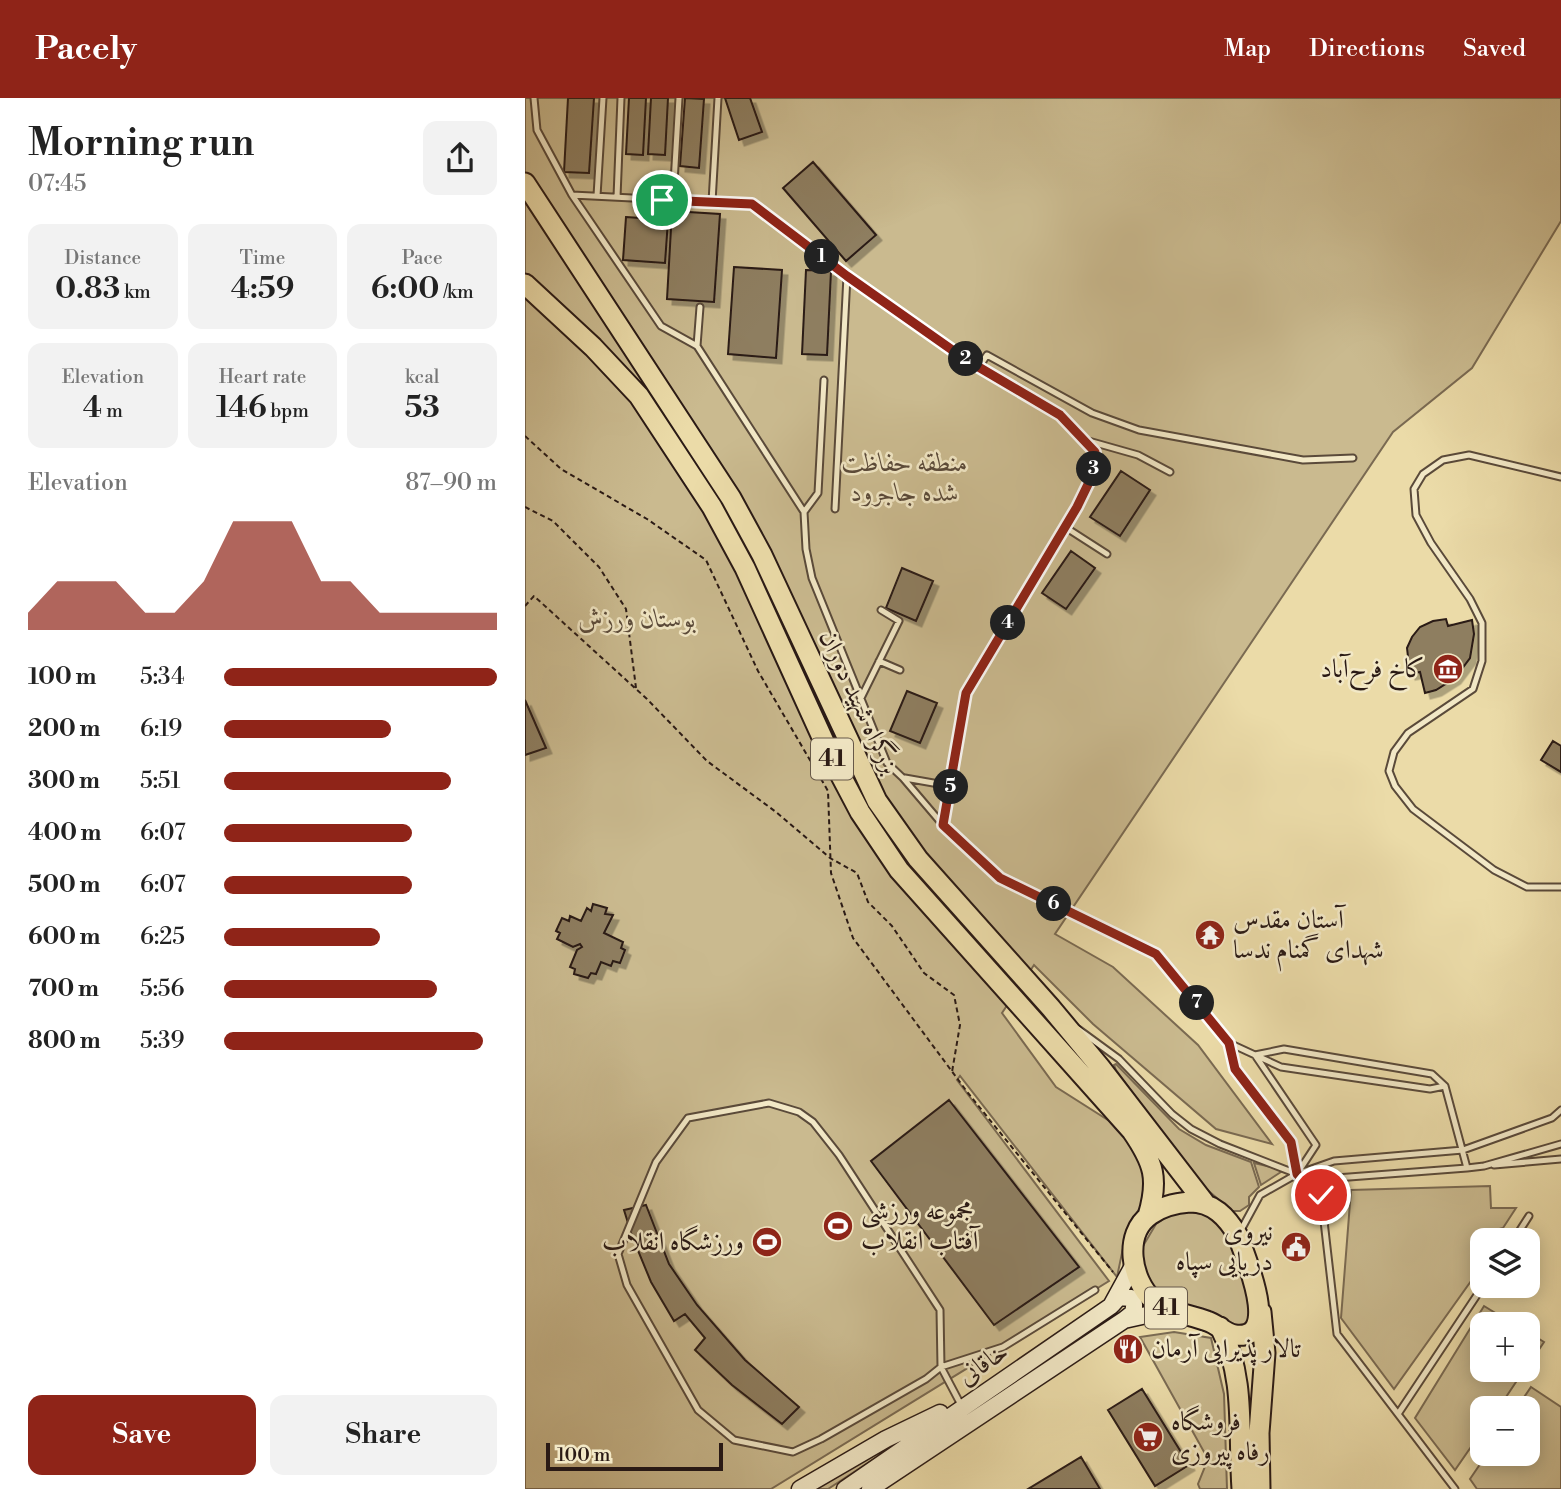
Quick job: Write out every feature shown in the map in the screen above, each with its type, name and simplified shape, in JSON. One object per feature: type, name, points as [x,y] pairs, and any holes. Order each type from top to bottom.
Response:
[{"type":"highway","name":"بزرگراه شهید دوران","points":[[525,183],[731,499],[762,555],[877,802],[918,859],[1051,1008],[1143,1120],[1204,1202]]},
{"type":"highway","name":"بزرگراه شهید دوران","points":[[525,284],[593,347],[639,396],[680,456],[745,568],[831,757],[860,812],[899,870],[1132,1131],[1145,1151],[1155,1180],[1148,1216]]},
{"type":"highway","points":[[1148,1216],[1166,1206],[1204,1202]]},
{"type":"highway","name":"41","points":[[1204,1202],[1226,1218],[1238,1236],[1260,1308],[1265,1353],[1259,1433],[1260,1489]]},
{"type":"highway","name":"41","points":[[1148,1216],[1136,1236],[1125,1271],[1137,1280],[1156,1303],[1169,1310],[1210,1322],[1235,1335],[1251,1331],[1257,1324],[1260,1308]]},
{"type":"highway","name":"41","points":[[1220,1327],[1230,1348],[1237,1373],[1242,1489]]},
{"type":"main road","name":"خاقانی","points":[[845,1489],[1111,1306],[1122,1291],[1125,1271]]},
{"type":"main road","points":[[1111,1306],[1119,1297],[1131,1298],[1134,1312],[1124,1320]]},
{"type":"main road","name":"خاقانی","points":[[870,1489],[1124,1320],[1169,1310]]},
{"type":"main road","points":[[800,1489],[887,1439],[1002,1382]]},
{"type":"lane","points":[[534,98],[537,130],[572,195],[661,326],[697,346],[804,512],[806,549],[812,578],[887,763],[943,825],[1000,878],[1156,954],[1229,1043],[1281,1067],[1430,1089],[1445,1086]]},
{"type":"lane","points":[[597,196],[603,98]]},
{"type":"lane","points":[[617,197],[621,98]]},
{"type":"lane","points":[[673,200],[679,98]]},
{"type":"lane","points":[[712,202],[718,98]]},
{"type":"lane","points":[[572,195],[752,204],[847,276],[979,367],[1060,415],[1095,452],[1094,472],[1065,527],[966,693],[943,825]]},
{"type":"lane","points":[[835,509],[847,276]]},
{"type":"lane","points":[[697,346],[700,307]]},
{"type":"lane","points":[[979,367],[987,355],[1093,413],[1139,430],[1303,460],[1353,458]]},
{"type":"lane","points":[[804,512],[818,493],[824,380]]},
{"type":"lane","points":[[1082,439],[1138,455],[1170,472]]},
{"type":"lane","points":[[1561,477],[1469,454],[1443,460],[1423,474],[1414,489],[1416,515],[1482,623],[1482,662],[1473,689],[1408,733],[1394,752],[1389,771],[1395,786],[1413,809],[1494,870],[1527,887],[1561,887]]},
{"type":"lane","points":[[1065,527],[1107,554]]},
{"type":"lane","points":[[860,700],[898,621],[881,610]]},
{"type":"lane","points":[[879,661],[900,670]]},
{"type":"lane","points":[[903,778],[925,784],[939,784],[953,779]]},
{"type":"lane","points":[[1051,1008],[1119,1059],[1172,1114],[1191,1129],[1220,1144],[1297,1174],[1323,1179],[1561,1159]]},
{"type":"lane","points":[[1229,1043],[1235,1069],[1291,1142],[1297,1174],[1321,1195],[1337,1334],[1455,1489]]},
{"type":"lane","points":[[1255,1055],[1284,1049],[1432,1074],[1445,1086],[1467,1168]]},
{"type":"lane","points":[[1255,1055],[1316,1145],[1297,1174]]},
{"type":"lane","points":[[960,1403],[941,1367],[940,1310],[839,1155],[813,1122],[799,1112],[769,1103],[688,1118],[656,1162],[618,1254],[628,1285],[698,1410],[734,1440],[793,1451],[821,1439],[926,1379],[941,1367],[1003,1347],[1095,1290]]},
{"type":"lane","points":[[1238,1236],[1260,1195],[1297,1174],[1334,1161],[1463,1150],[1552,1118],[1561,1110]]},
{"type":"lane","points":[[1484,1166],[1561,1144]]},
{"type":"lane","points":[[1521,1228],[1529,1216]]},
{"type":"lane","points":[[1398,1414],[1475,1298]]},
{"type":"path","points":[[525,436],[561,469],[647,519],[706,560],[758,671],[828,791],[831,873],[853,938],[952,1072],[1125,1271]]},
{"type":"path","points":[[525,507],[553,521],[599,567],[626,609],[636,689]]},
{"type":"path","points":[[525,606],[534,596],[636,689],[707,761],[776,812],[830,858],[857,873],[868,902],[893,926],[924,974],[954,995],[960,1025],[952,1072]]},
{"type":"green space","name":"منطقه حفاظت شده جاجرود","points":[[525,98],[1561,98],[1561,221],[1472,368],[1393,432],[1055,934],[1113,967],[1198,1045],[1272,1144],[1216,1129],[1093,1024],[1034,965],[1002,1013],[1056,1087],[1111,1122],[1130,1142],[1146,1174],[1144,1201],[1127,1229],[1117,1277],[960,1076],[957,1080],[1109,1281],[771,1489],[525,1489]]},
{"type":"green space","points":[[1116,1064],[1179,1129],[1206,1145],[1251,1162],[1259,1187],[1249,1197],[1249,1205],[1240,1211],[1232,1211],[1197,1181],[1116,1070]]},
{"type":"green space","points":[[1254,1163],[1284,1170],[1261,1185]]},
{"type":"green space","points":[[1490,1186],[1491,1208],[1516,1208],[1503,1228],[1470,1228],[1470,1282],[1394,1389],[1341,1318],[1351,1190]]},
{"type":"green space","points":[[1186,1211],[1208,1215],[1225,1227],[1250,1297],[1249,1325],[1234,1327],[1213,1314],[1171,1302],[1154,1292],[1141,1264],[1143,1246],[1156,1224],[1170,1215]]},
{"type":"green space","points":[[1484,1306],[1494,1312],[1480,1312]]},
{"type":"green space","points":[[1470,1329],[1470,1382],[1516,1382],[1507,1396],[1470,1396],[1470,1448],[1455,1470],[1415,1418]]},
{"type":"green space","points":[[1174,1332],[1211,1338],[1224,1394],[1227,1489],[1200,1489],[1198,1484],[1208,1459],[1140,1337]]},
{"type":"green space","points":[[1531,1387],[1561,1407],[1561,1489],[1477,1489],[1470,1479],[1479,1466],[1540,1466],[1540,1396],[1525,1396]]},
{"type":"green space","points":[[932,1421],[828,1489],[813,1489]]},
{"type":"building","points":[[568,98],[594,98],[589,173],[564,172]]},
{"type":"building","points":[[629,98],[646,98],[643,155],[626,154]]},
{"type":"building","points":[[651,98],[668,98],[665,155],[648,154]]},
{"type":"building","points":[[685,98],[704,99],[699,168],[680,166]]},
{"type":"building","points":[[725,98],[750,98],[762,132],[739,140]]},
{"type":"building","points":[[813,162],[876,235],[846,261],[783,188]]},
{"type":"building","points":[[672,211],[720,214],[714,302],[667,299]]},
{"type":"building","points":[[626,217],[668,220],[665,263],[623,260]]},
{"type":"building","points":[[734,267],[782,270],[776,358],[728,354]]},
{"type":"building","points":[[806,270],[831,271],[827,355],[802,354]]},
{"type":"building","points":[[1121,471],[1150,490],[1120,536],[1090,517]]},
{"type":"building","points":[[1071,551],[1095,568],[1066,609],[1042,593]]},
{"type":"building","points":[[902,568],[933,581],[916,621],[886,608]]},
{"type":"building","points":[[1446,619],[1448,626],[1472,620],[1474,634],[1470,658],[1455,678],[1436,690],[1425,693],[1420,672],[1410,674],[1407,648],[1420,627]]},
{"type":"building","points":[[907,691],[937,703],[920,743],[890,731]]},
{"type":"building","points":[[525,700],[546,748],[525,755]]},
{"type":"building","points":[[1553,741],[1561,746],[1561,772],[1541,760]]},
{"type":"building","points":[[593,904],[607,908],[605,914],[613,915],[604,933],[623,942],[621,948],[625,950],[620,963],[613,961],[611,966],[601,962],[596,974],[591,973],[588,978],[574,974],[575,969],[570,967],[577,950],[582,947],[580,944],[573,947],[557,939],[560,933],[556,931],[562,918],[569,921],[570,916],[581,921],[587,908],[591,911]]},
{"type":"building","points":[[949,1100],[1079,1267],[994,1325],[871,1161]]},
{"type":"building","points":[[646,1205],[669,1264],[697,1305],[745,1360],[799,1407],[782,1424],[732,1385],[695,1350],[705,1338],[685,1314],[674,1321],[651,1282],[624,1210]]},
{"type":"building","name":"فروشگاه رفاه پیروزی","points":[[1142,1389],[1189,1465],[1155,1486],[1108,1410]]},
{"type":"building","points":[[1081,1457],[1100,1489],[1028,1489]]},
{"type":"place","name":"کاخ فرح‌آباد","points":[[1448,669]]},
{"type":"place","name":"آستان مقدس شهدای گمنام ندسا","points":[[1210,935]]},
{"type":"place","name":"مجموعه ورزشی آفتاب انقلاب","points":[[838,1226]]},
{"type":"place","name":"ورزشگاه انقلاب","points":[[767,1242]]},
{"type":"place","name":"نیروی دریایی سپاه","points":[[1296,1247]]},
{"type":"place","name":"تالار پذیرایی آرمان","points":[[1128,1349]]},
{"type":"place","name":"فروشگاه رفاه پیروزی","points":[[1148,1437]]},
{"type":"route","points":[[662,200],[752,204],[847,276],[965,359],[1060,415],[1095,452],[1094,472],[1077,507],[966,693],[943,825],[1000,878],[1156,954],[1229,1043],[1235,1069],[1291,1142],[1297,1174],[1321,1195]]},
{"type":"park label","name":"بوستان ورزش","points":[[637,619]]}]
